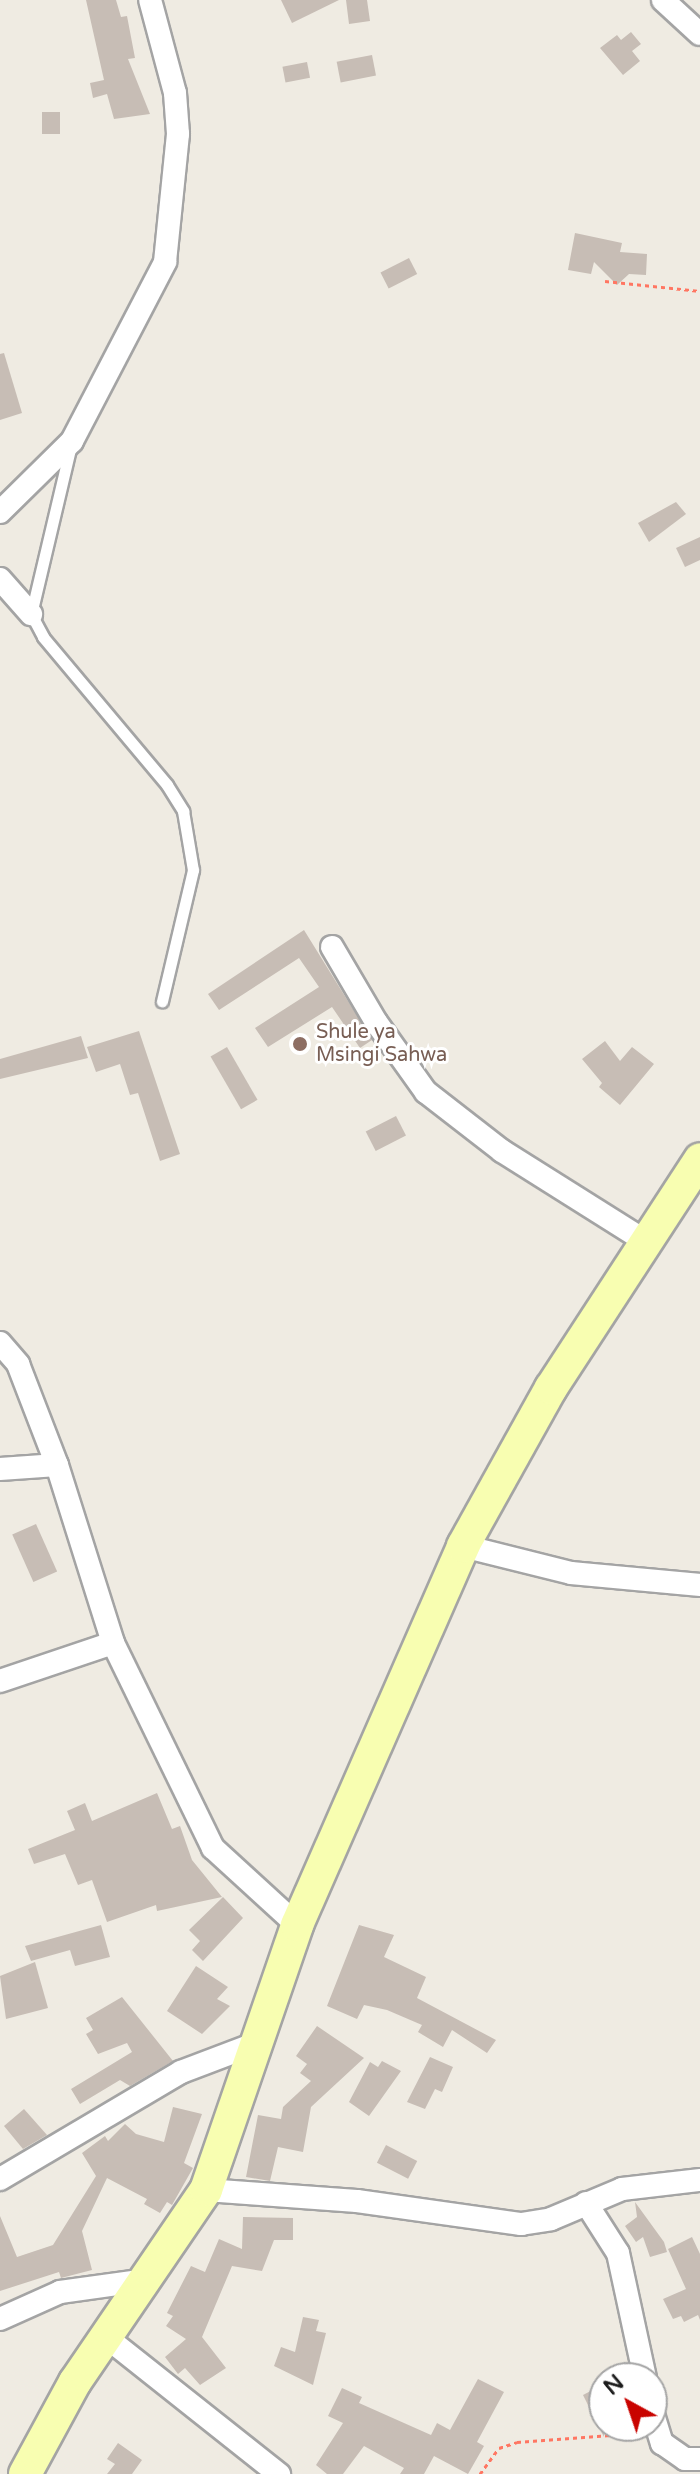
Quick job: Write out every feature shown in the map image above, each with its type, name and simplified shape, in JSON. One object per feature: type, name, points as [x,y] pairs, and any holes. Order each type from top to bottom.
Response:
[{"type":"main road","points":[[25,2474],[75,2382],[206,2190],[252,2045],[297,1925],[463,1546],[551,1388],[645,1241],[694,1176]]},
{"type":"street","points":[[0,512],[72,441],[153,289],[170,235],[178,134],[175,93],[150,0]]},
{"type":"street","points":[[663,0],[700,34]]},
{"type":"street","points":[[0,579],[31,614]]},
{"type":"street","points":[[332,947],[376,1022],[426,1092],[502,1151],[645,1241]]},
{"type":"street","points":[[0,1343],[18,1364],[57,1465],[113,1643],[213,1848],[297,1925]]},
{"type":"street","points":[[0,1469],[57,1465]]},
{"type":"street","points":[[463,1546],[571,1573],[700,1585]]},
{"type":"street","points":[[0,1681],[113,1643]]},
{"type":"street","points":[[0,2179],[181,2072],[252,2045]]},
{"type":"street","points":[[206,2190],[357,2201],[500,2224],[551,2219],[586,2203],[646,2184],[700,2180]]},
{"type":"street","points":[[586,2203],[618,2253],[642,2362]]},
{"type":"street","points":[[0,2319],[60,2292],[147,2280]]},
{"type":"street","points":[[106,2337],[279,2474]]},
{"type":"street","points":[[668,2441],[678,2455],[700,2459]]},
{"type":"lane","points":[[72,441],[31,614],[43,637],[167,785],[183,811],[193,870],[162,1001]]},
{"type":"path","points":[[605,281],[700,291]]},
{"type":"path","points":[[480,2474],[499,2448],[517,2442],[588,2431]]},
{"type":"building","points":[[86,0],[116,0],[121,17],[127,16],[135,58],[128,59],[150,114],[114,119],[107,94],[93,98],[90,83],[104,80]]},
{"type":"building","points":[[281,0],[339,0],[292,23]]},
{"type":"building","points":[[346,0],[367,0],[370,21],[349,24]]},
{"type":"building","points":[[631,32],[641,44],[632,51],[640,61],[623,75],[600,48],[617,35],[621,40]]},
{"type":"building","points":[[372,55],[376,76],[341,82],[337,62]]},
{"type":"building","points":[[307,62],[310,78],[286,82],[282,67]]},
{"type":"building","points":[[42,112],[60,112],[60,134],[42,134]]},
{"type":"building","points":[[575,233],[622,243],[620,252],[647,254],[646,275],[629,274],[617,285],[594,262],[591,274],[568,270]]},
{"type":"building","points":[[409,258],[417,274],[389,289],[380,273]]},
{"type":"building","points":[[4,353],[22,413],[0,420],[0,354]]},
{"type":"building","points":[[676,502],[686,514],[649,542],[638,523]]},
{"type":"building","points":[[700,537],[700,560],[685,567],[676,548]]},
{"type":"building","points":[[304,930],[372,1040],[360,1048],[332,1007],[268,1047],[255,1028],[319,987],[299,958],[219,1010],[208,994]]},
{"type":"building","points":[[139,1031],[180,1154],[160,1161],[138,1093],[130,1095],[120,1064],[96,1072],[87,1047]]},
{"type":"building","points":[[81,1036],[88,1058],[0,1079],[0,1059]]},
{"type":"building","points":[[605,1041],[620,1061],[632,1047],[654,1064],[620,1105],[599,1087],[602,1083],[582,1059]]},
{"type":"building","points":[[227,1047],[258,1100],[241,1109],[211,1056]]},
{"type":"building","points":[[396,1116],[406,1136],[376,1151],[366,1131]]},
{"type":"building","points":[[36,1524],[57,1572],[33,1582],[12,1535]]},
{"type":"building","points":[[157,1793],[172,1829],[180,1826],[192,1860],[222,1897],[157,1911],[156,1905],[107,1922],[92,1880],[78,1885],[65,1854],[34,1864],[28,1849],[75,1830],[67,1811],[85,1803],[92,1821]]},
{"type":"building","points":[[223,1897],[243,1918],[203,1961],[192,1950],[200,1941],[189,1930]]},
{"type":"building","points":[[101,1925],[110,1957],[75,1966],[70,1950],[31,1961],[25,1946]]},
{"type":"building","points":[[359,1925],[394,1935],[384,1957],[426,1977],[417,1998],[496,2040],[487,2053],[452,2030],[443,2047],[418,2032],[422,2025],[387,2010],[364,2005],[357,2019],[327,2006]]},
{"type":"building","points":[[35,1962],[48,2008],[6,2019],[0,1976]]},
{"type":"building","points":[[196,1966],[228,1987],[217,1999],[230,2006],[202,2034],[167,2011]]},
{"type":"building","points":[[122,1997],[173,2061],[130,2086],[120,2080],[80,2104],[71,2089],[132,2052],[127,2043],[98,2054],[86,2034],[93,2030],[86,2018]]},
{"type":"building","points":[[317,2026],[364,2058],[311,2107],[303,2152],[278,2147],[270,2181],[246,2177],[258,2115],[281,2119],[283,2107],[311,2081],[300,2073],[307,2064],[296,2056]]},
{"type":"building","points":[[430,2057],[453,2067],[442,2092],[435,2089],[425,2109],[407,2102]]},
{"type":"building","points":[[382,2061],[401,2071],[369,2116],[349,2102],[370,2062],[378,2067]]},
{"type":"building","points":[[173,2107],[202,2114],[184,2163],[193,2168],[172,2205],[167,2202],[160,2213],[144,2204],[147,2199],[107,2178],[82,2231],[92,2270],[61,2278],[59,2272],[0,2291],[0,2216],[17,2257],[53,2245],[96,2176],[82,2153],[105,2136],[108,2141],[125,2124],[136,2134],[164,2142]]},
{"type":"building","points":[[24,2109],[47,2135],[23,2149],[4,2126]]},
{"type":"building","points":[[386,2145],[417,2161],[408,2179],[377,2163]]},
{"type":"building","points":[[635,2202],[664,2242],[667,2252],[650,2257],[643,2237],[636,2242],[625,2226],[637,2217]]},
{"type":"building","points":[[243,2217],[293,2218],[293,2240],[274,2240],[262,2271],[232,2266],[202,2337],[226,2368],[200,2385],[185,2368],[178,2374],[165,2357],[186,2339],[166,2326],[173,2316],[167,2313],[191,2266],[205,2272],[219,2239],[242,2249]]},
{"type":"building","points":[[692,2237],[700,2254],[700,2320],[698,2315],[684,2322],[681,2316],[673,2319],[663,2299],[686,2289],[668,2249]]},
{"type":"building","points":[[303,2317],[319,2320],[316,2331],[326,2333],[313,2385],[274,2366],[281,2347],[295,2352]]},
{"type":"building","points":[[478,2379],[504,2392],[477,2442],[484,2446],[468,2474],[434,2456],[424,2474],[400,2474],[404,2468],[364,2446],[343,2474],[327,2474],[316,2465],[343,2423],[328,2416],[342,2388],[362,2397],[359,2403],[431,2435],[437,2423],[450,2430]]},
{"type":"building","points":[[118,2443],[142,2460],[132,2474],[107,2474],[115,2464],[107,2459]]},
{"type":"place","name":"Shule ya Msingi Sahwa","points":[[300,1044]]}]
